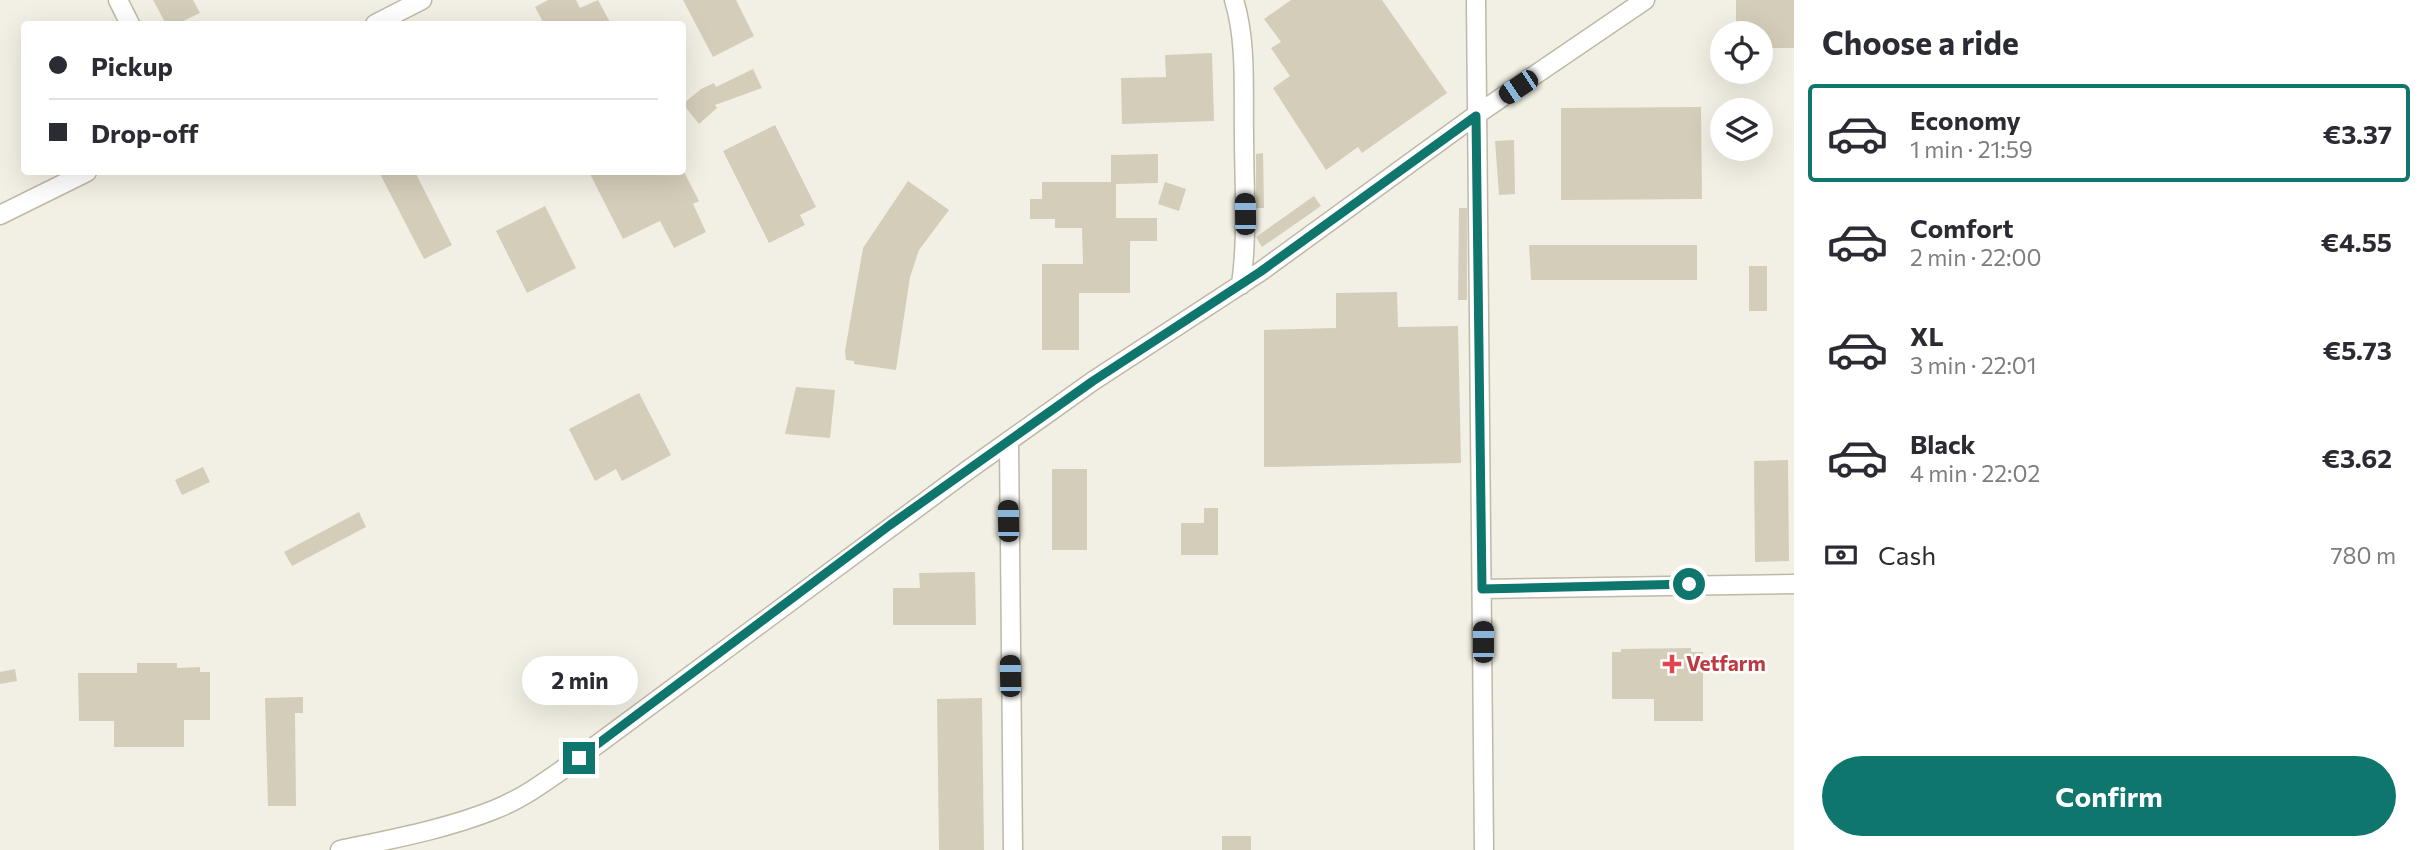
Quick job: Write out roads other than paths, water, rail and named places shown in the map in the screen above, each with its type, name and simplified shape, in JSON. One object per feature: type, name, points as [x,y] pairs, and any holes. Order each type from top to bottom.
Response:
[{"type":"street","points":[[118,0],[128,21]]},
{"type":"street","points":[[381,21],[422,0]]},
{"type":"street","points":[[1234,0],[1240,21],[1243,84],[1245,239],[1241,285]]},
{"type":"street","points":[[1476,0],[1483,850]]},
{"type":"street","points":[[340,850],[441,826],[497,808],[532,790],[579,758],[890,525],[1093,381],[1241,285],[1476,116],[1645,0]]},
{"type":"street","points":[[0,215],[81,175]]},
{"type":"street","points":[[1009,443],[1007,473],[1013,850]]},
{"type":"street","points":[[1482,589],[1794,584]]},
{"type":"place","name":"Vetfarm","points":[[1672,664]]}]
